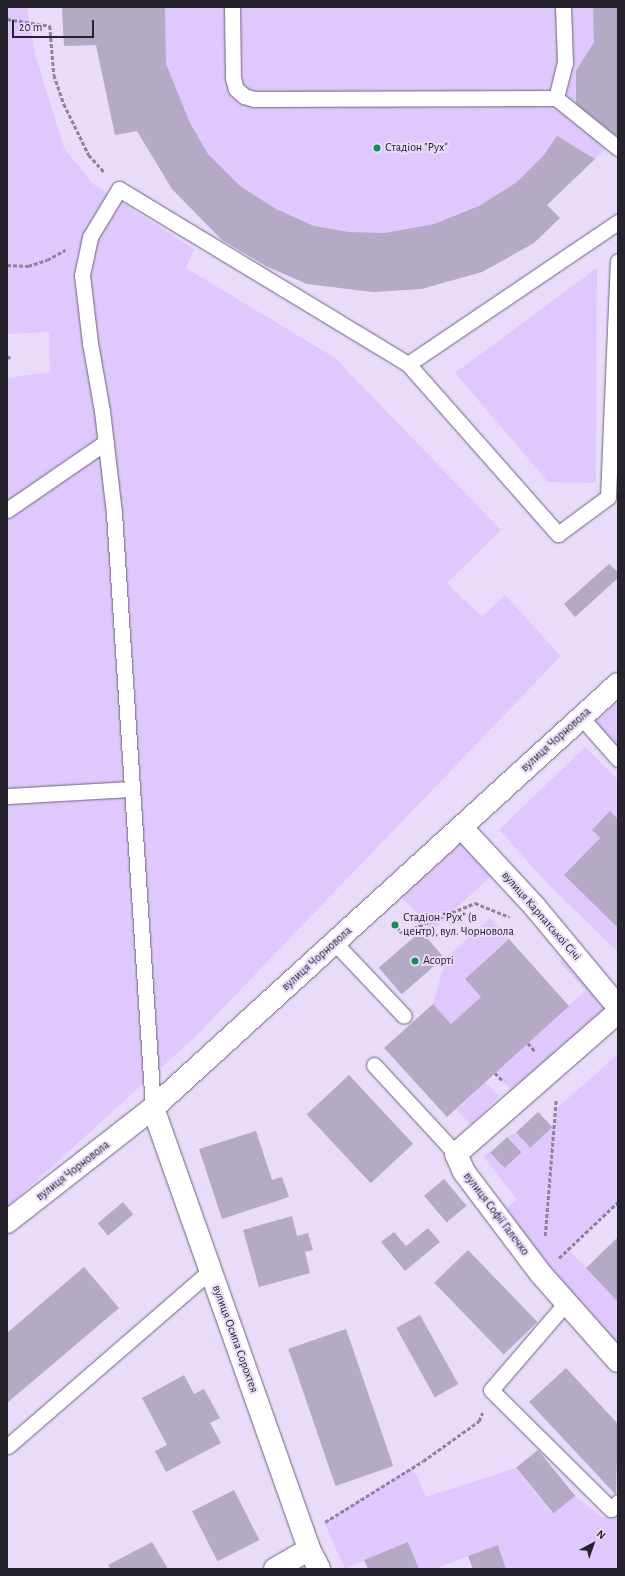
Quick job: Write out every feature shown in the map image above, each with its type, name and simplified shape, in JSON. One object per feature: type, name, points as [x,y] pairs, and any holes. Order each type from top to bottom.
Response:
[{"type":"street","name":"вулиця Чорновола","points":[[7,1222],[153,1108],[618,684]]},
{"type":"street","name":"вулиця Карпатської Січі","points":[[460,827],[535,907],[618,1007]]},
{"type":"street","points":[[456,1154],[618,1012]]},
{"type":"street","name":"вулиця Осипа Сорохтея","points":[[153,1108],[309,1549],[319,1569]]},
{"type":"street","name":"вулиця Софії Галечко","points":[[456,1154],[464,1172],[541,1274],[618,1361]]},
{"type":"street","points":[[275,1569],[309,1549]]},
{"type":"lane","points":[[232,7],[233,78],[236,89],[244,96],[254,99],[556,98],[618,148]]},
{"type":"lane","points":[[556,98],[565,63],[563,7]]},
{"type":"lane","points":[[153,1108],[114,513],[106,442],[82,275],[90,237],[119,189],[408,364],[558,534],[608,497],[618,261]]},
{"type":"lane","points":[[408,364],[618,222]]},
{"type":"lane","points":[[7,510],[106,442]]},
{"type":"lane","points":[[581,717],[618,760]]},
{"type":"lane","points":[[7,796],[132,789]]},
{"type":"lane","points":[[335,943],[404,1016]]},
{"type":"lane","points":[[374,1065],[456,1154]]},
{"type":"lane","points":[[8,1446],[210,1271]]},
{"type":"lane","points":[[566,1304],[492,1390],[611,1509],[618,1502]]},
{"type":"path","points":[[7,19],[50,26],[54,75],[64,104],[89,155],[119,189]]},
{"type":"path","points":[[7,265],[28,266],[47,260],[90,237]]},
{"type":"path","points":[[7,356],[12,360]]},
{"type":"path","points":[[377,905],[402,933],[475,903],[511,918]]},
{"type":"path","points":[[541,1274],[557,1108],[553,1070]]},
{"type":"path","points":[[541,1274],[618,1202]]},
{"type":"path","points":[[324,1522],[418,1464],[479,1421],[492,1390]]},
{"type":"shaded area","points":[[7,7],[27,7],[35,54],[64,148],[93,184],[194,249],[186,268],[335,358],[501,530],[447,583],[482,617],[505,595],[561,656],[196,1036],[7,1207],[7,378],[50,372],[49,332],[8,334]]},
{"type":"shaded area","name":"Стадіон \"Рух\"","points":[[62,7],[618,7],[618,137],[547,205],[534,243],[482,272],[421,289],[373,292],[307,284],[266,266],[222,240],[172,189],[137,131],[115,135],[96,45],[64,46]]},
{"type":"shaded area","points":[[597,268],[596,483],[548,482],[455,373]]},
{"type":"shaded area","points":[[618,701],[618,759],[590,727]]},
{"type":"shaded area","points":[[585,747],[618,780],[618,819],[610,812],[592,830],[600,838],[564,875],[618,928],[618,952],[549,885],[499,830]]},
{"type":"shaded area","points":[[467,834],[499,868],[433,930],[400,896]]},
{"type":"shaded area","points":[[490,918],[509,939],[465,979],[481,997],[451,1024],[433,1004],[446,958]]},
{"type":"shaded area","points":[[571,951],[618,1007],[520,1099],[495,1073],[586,990],[559,962]]},
{"type":"shaded area","points":[[618,1054],[618,1202],[568,1249],[618,1302],[618,1361],[499,1216],[517,1199],[483,1156],[490,1152],[505,1167],[521,1152],[507,1137],[516,1132],[530,1147],[555,1125],[557,1108]]},
{"type":"shaded area","points":[[485,1082],[499,1096],[471,1124],[457,1110]]},
{"type":"shaded area","points":[[413,1467],[426,1497],[516,1468],[552,1514],[575,1496],[603,1518],[618,1502],[618,1569],[506,1569],[498,1545],[434,1569],[419,1569],[408,1542],[345,1569],[324,1522]]},
{"type":"building","points":[[62,7],[165,7],[166,64],[190,123],[208,154],[240,186],[276,209],[314,226],[349,232],[385,233],[434,224],[479,206],[517,182],[544,155],[557,136],[595,159],[547,205],[560,218],[534,243],[482,272],[421,289],[373,292],[307,284],[266,266],[222,240],[172,189],[137,131],[115,135],[96,45],[64,46]]},
{"type":"building","points":[[593,7],[618,7],[618,137],[576,104],[576,71],[594,42]]},
{"type":"building","points":[[609,564],[618,572],[618,578],[575,617],[564,604]]},
{"type":"building","points":[[610,811],[618,819],[618,928],[564,875],[600,838],[592,830]]},
{"type":"building","points":[[421,931],[444,957],[402,994],[379,968]]},
{"type":"building","points":[[509,939],[569,1006],[447,1117],[384,1048],[433,1004],[451,1024],[481,997],[465,979]]},
{"type":"building","points":[[349,1075],[413,1144],[371,1183],[307,1115]]},
{"type":"building","points":[[538,1112],[552,1127],[530,1148],[516,1132]]},
{"type":"building","points":[[256,1131],[272,1180],[282,1177],[289,1197],[222,1219],[199,1149]]},
{"type":"building","points":[[507,1137],[521,1152],[505,1168],[490,1153]]},
{"type":"building","points":[[444,1179],[466,1206],[447,1223],[424,1196]]},
{"type":"building","points":[[123,1202],[133,1214],[108,1235],[98,1223]]},
{"type":"building","points":[[292,1216],[297,1236],[308,1233],[313,1250],[305,1252],[310,1273],[259,1287],[243,1230]]},
{"type":"building","points":[[428,1228],[440,1242],[405,1271],[381,1242],[394,1232],[406,1246]]},
{"type":"building","points":[[618,1237],[618,1302],[586,1268]]},
{"type":"building","points":[[468,1250],[537,1322],[504,1355],[434,1283]]},
{"type":"building","points":[[84,1267],[119,1308],[7,1403],[7,1333]]},
{"type":"building","points":[[420,1315],[458,1384],[435,1397],[396,1328]]},
{"type":"building","points":[[346,1329],[393,1466],[336,1486],[288,1349]]},
{"type":"building","points":[[566,1368],[618,1424],[616,1495],[529,1402]]},
{"type":"building","points":[[184,1375],[194,1394],[204,1389],[220,1418],[210,1423],[221,1443],[166,1472],[155,1451],[167,1445],[142,1398]]},
{"type":"building","points":[[538,1450],[575,1496],[553,1513],[516,1468]]},
{"type":"building","points":[[234,1490],[259,1540],[218,1561],[192,1511]]},
{"type":"building","points":[[152,1542],[168,1569],[111,1569],[108,1565]]},
{"type":"building","points":[[408,1542],[419,1569],[368,1569],[364,1560]]},
{"type":"building","points":[[498,1545],[506,1569],[473,1569],[468,1556]]},
{"type":"place","name":"Стадіон \"Рух\"","points":[[377,148]]},
{"type":"place","name":"Стадіон \"Рух\" (в центр), вул. Чорновола","points":[[395,925]]},
{"type":"place","name":"Асорті","points":[[415,961]]}]
